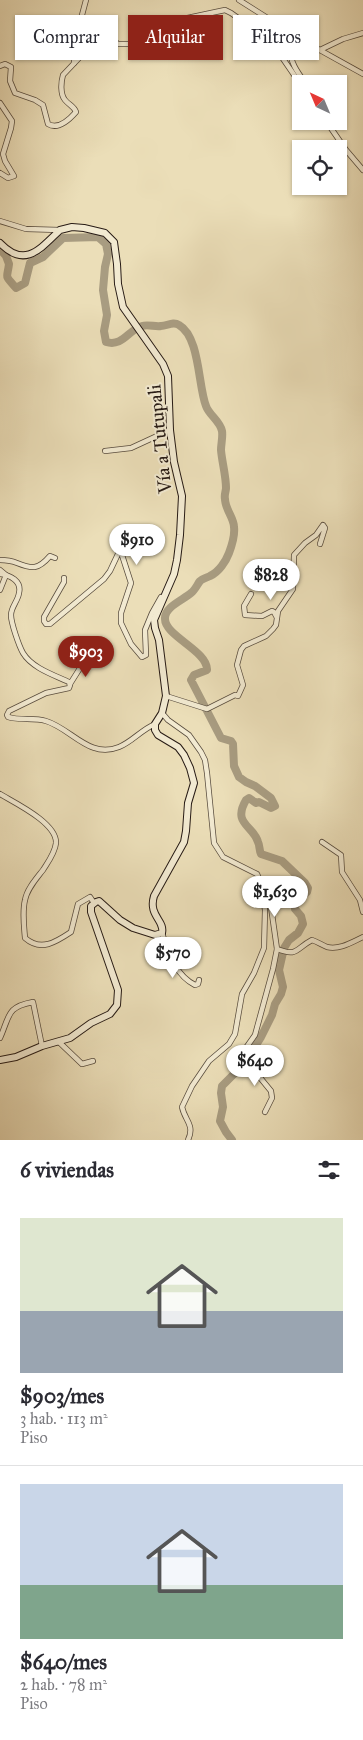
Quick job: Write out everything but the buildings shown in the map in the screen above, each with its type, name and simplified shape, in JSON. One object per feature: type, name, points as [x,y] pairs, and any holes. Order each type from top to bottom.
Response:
[{"type":"street","points":[[74,63],[74,45],[86,0]]},
{"type":"street","points":[[239,0],[262,15]]},
{"type":"street","points":[[0,66],[5,64],[11,67],[10,81],[17,95],[41,103],[47,122],[53,126],[59,126],[76,112],[63,96],[63,75],[87,48],[92,36],[96,33],[103,33],[118,44],[138,44],[169,24],[222,10],[231,13],[265,37],[277,50],[294,75]]},
{"type":"street","points":[[320,50],[343,39],[363,33]]},
{"type":"street","points":[[320,50],[363,74]]},
{"type":"street","points":[[291,60],[299,75]]},
{"type":"street","points":[[0,103],[12,121],[12,128],[3,154],[14,176],[8,178],[0,173]]},
{"type":"street","points":[[332,130],[363,170]]},
{"type":"street","points":[[0,221],[26,229],[60,230]]},
{"type":"street","name":"Vía a Tutupali","points":[[60,230],[72,227],[84,228],[105,233],[114,242],[123,307],[163,364],[168,376],[170,430],[182,505],[177,560],[167,591],[154,620],[159,640],[166,696],[162,714],[155,724]]},
{"type":"street","points":[[0,244],[15,255],[26,256],[38,249],[60,230]]},
{"type":"street","points":[[105,451],[131,448],[170,430]]},
{"type":"street","points":[[166,696],[207,709],[235,695],[240,695],[243,685],[238,661],[241,650],[244,646],[269,634],[276,625],[278,611],[293,589],[294,555],[316,535],[323,525],[325,528],[320,544]]},
{"type":"street","points":[[64,578],[64,582],[44,617],[46,624],[50,624],[104,579],[118,554],[122,552],[132,583],[120,613],[121,623],[131,644],[142,657],[146,655],[145,630],[152,613],[167,591]]},
{"type":"street","points":[[0,560],[14,562],[26,567],[34,567],[43,564],[50,556],[54,558]]},
{"type":"street","points":[[0,570],[3,574],[15,579],[19,588],[20,593],[11,615],[24,654],[38,666],[70,684]]},
{"type":"street","points":[[0,590],[3,574]]},
{"type":"street","points":[[251,594],[244,606],[245,614],[262,616],[272,611],[277,620]]},
{"type":"street","points":[[102,661],[91,656],[87,657],[69,688],[46,693],[9,711],[8,716],[13,719],[45,720],[59,727],[82,744],[105,750],[123,746],[155,724],[155,730],[158,735],[173,743],[184,755],[194,779],[188,803],[184,842],[152,902],[153,912],[162,926],[162,933],[173,963],[184,979],[195,985],[198,984],[199,980]]},
{"type":"street","points":[[162,714],[189,734],[205,760],[216,849],[223,857],[257,874],[269,893],[279,950],[255,1035],[243,1052],[271,1091],[272,1098],[265,1112]]},
{"type":"street","points":[[0,794],[44,822],[55,834],[54,852],[30,888],[25,899],[25,938],[38,946],[54,943],[71,932],[78,904],[90,896],[94,903]]},
{"type":"street","points":[[322,842],[341,855],[342,872],[360,900],[363,912]]},
{"type":"street","points":[[186,1140],[192,1132],[182,1107],[196,1080],[209,1061],[233,1040],[237,1030],[242,994],[254,973],[264,948],[265,910],[261,883]]},
{"type":"street","points":[[0,1060],[16,1057],[42,1046],[70,1038],[91,1023],[110,1014],[117,1005],[118,990],[92,912],[91,906],[94,903],[99,901],[103,903],[120,920],[133,928],[155,935],[162,933]]},
{"type":"street","points":[[279,950],[287,953],[295,952],[312,940],[335,948],[363,937]]},
{"type":"street","points":[[0,1038],[14,1008],[32,1002],[42,1046]]},
{"type":"street","points":[[59,1042],[82,1064],[94,1061]]},
{"type":"waterway","points":[[0,249],[6,256],[9,264],[7,277],[16,288],[25,283],[30,263],[43,257],[63,238],[98,237],[106,244],[108,254],[103,290],[107,315],[104,331],[106,342],[117,342],[142,326],[159,326],[174,323],[179,325],[186,331],[191,340],[206,406],[222,431],[221,450],[226,483],[225,503],[233,520],[234,527],[231,547],[219,569],[201,580],[192,592],[171,607],[165,619],[172,631],[201,656],[205,663],[207,670],[194,675],[191,680],[221,738],[231,741],[233,744],[234,766],[239,777],[271,798],[275,806],[271,808],[259,802],[256,803],[249,798],[242,808],[242,819],[255,836],[261,854],[282,861],[308,888],[307,892],[295,904],[295,909],[301,916],[303,924],[298,933],[289,940],[284,948],[279,970],[283,987],[272,1015],[249,1056],[222,1086],[223,1107],[220,1121],[232,1140]]}]
